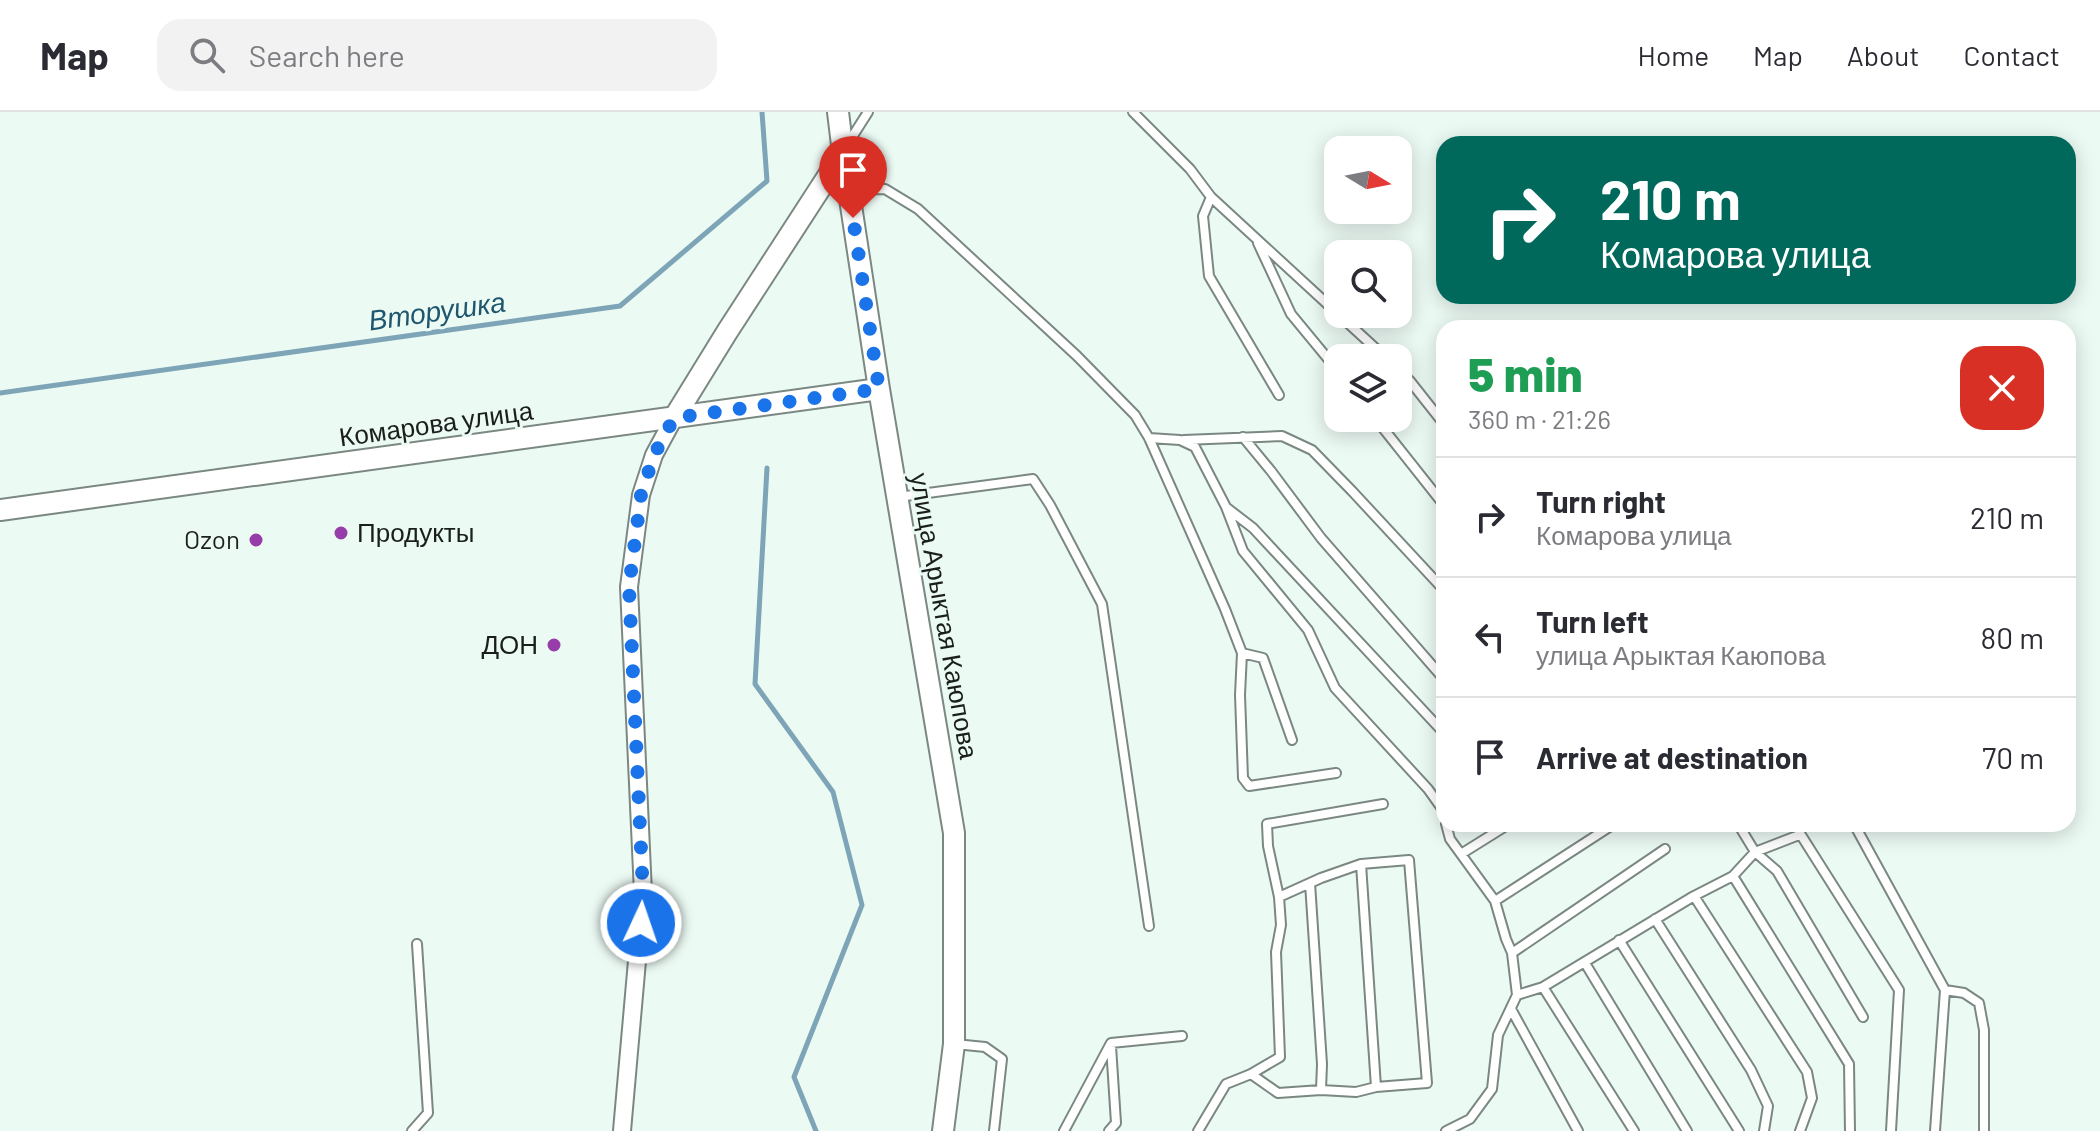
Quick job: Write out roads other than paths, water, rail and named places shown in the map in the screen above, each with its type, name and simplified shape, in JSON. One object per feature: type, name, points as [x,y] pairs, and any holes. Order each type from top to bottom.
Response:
[{"type":"street","name":"улица Арыктая Каюпова","points":[[838,112],[879,389],[954,833],[954,1044],[943,1131]]},
{"type":"street","points":[[622,1131],[643,893],[629,587],[641,495],[654,455],[674,418],[843,153]]},
{"type":"street","name":"Комарова улица","points":[[0,510],[879,389]]},
{"type":"lane","points":[[843,153],[868,112]]},
{"type":"lane","points":[[1133,112],[1190,169],[1211,197],[1371,344]]},
{"type":"lane","points":[[1143,122],[1148,112]]},
{"type":"lane","points":[[849,190],[885,189],[918,209],[1077,356],[1135,415],[1149,438],[1242,653],[1243,778],[1249,786],[1336,773]]},
{"type":"lane","points":[[1211,197],[1203,216],[1209,276],[1279,395]]},
{"type":"lane","points":[[1256,239],[1291,314],[1324,354]]},
{"type":"lane","points":[[1412,384],[1436,414]]},
{"type":"lane","points":[[1386,432],[1436,495]]},
{"type":"lane","points":[[1149,438],[1180,440],[1282,436],[1312,450],[1436,582]]},
{"type":"lane","points":[[1243,437],[1321,538],[1436,670]]},
{"type":"lane","points":[[1180,440],[1195,447],[1226,507],[1243,551],[1308,630],[1335,688],[1436,800]]},
{"type":"lane","points":[[897,497],[1033,479],[1050,505],[1102,604],[1149,926]]},
{"type":"lane","points":[[1226,507],[1253,528],[1436,724]]},
{"type":"lane","points":[[1242,653],[1263,658],[1292,740]]},
{"type":"lane","points":[[1198,1131],[1226,1084],[1280,1057],[1276,952],[1281,925],[1267,824],[1383,804]]},
{"type":"lane","points":[[1446,1131],[1470,1119],[1492,1089],[1498,1035],[1517,995],[1512,953],[1495,901],[1448,832]]},
{"type":"lane","points":[[1461,854],[1496,832]]},
{"type":"lane","points":[[1495,901],[1602,832]]},
{"type":"lane","points":[[1743,832],[1755,852],[1777,871],[1863,1017]]},
{"type":"lane","points":[[1798,832],[1899,990],[1891,1131]]},
{"type":"lane","points":[[1858,832],[1945,990],[1935,1131]]},
{"type":"lane","points":[[1517,995],[1543,987],[1694,896],[1733,876],[1755,852],[1799,835]]},
{"type":"lane","points":[[1512,953],[1665,849]]},
{"type":"lane","points":[[1251,1074],[1278,1093],[1321,1090],[1356,1092],[1376,1087],[1427,1083],[1409,860],[1361,864],[1279,897]]},
{"type":"lane","points":[[1361,864],[1376,1087]]},
{"type":"lane","points":[[1733,876],[1849,1064],[1850,1131]]},
{"type":"lane","points":[[1310,883],[1321,1090]]},
{"type":"lane","points":[[1694,896],[1807,1072],[1812,1098],[1800,1131]]},
{"type":"lane","points":[[1655,919],[1751,1070],[1768,1106],[1764,1131]]},
{"type":"lane","points":[[1619,940],[1739,1131]]},
{"type":"lane","points":[[412,1131],[428,1113],[417,944]]},
{"type":"lane","points":[[1585,963],[1687,1131]]},
{"type":"lane","points":[[1543,987],[1634,1131]]},
{"type":"lane","points":[[1945,990],[1964,993],[1979,1003],[1984,1030],[1984,1131]]},
{"type":"lane","points":[[1511,1009],[1578,1131]]},
{"type":"lane","points":[[1111,1043],[1182,1036]]},
{"type":"lane","points":[[1064,1131],[1111,1043]]},
{"type":"lane","points":[[1109,1131],[1116,1123],[1111,1043]]},
{"type":"lane","points":[[954,1044],[985,1047],[1002,1059],[994,1131]]},
{"type":"waterway","name":"Вторушка","points":[[0,393],[620,306],[767,181],[762,112]]},
{"type":"waterway","points":[[767,468],[755,684],[833,792],[862,905],[794,1077],[816,1131]]},
{"type":"place","name":"Продукты","points":[[341,533]]},
{"type":"place","name":"Ozon","points":[[256,540]]},
{"type":"place","name":"ДОН","points":[[554,645]]}]
